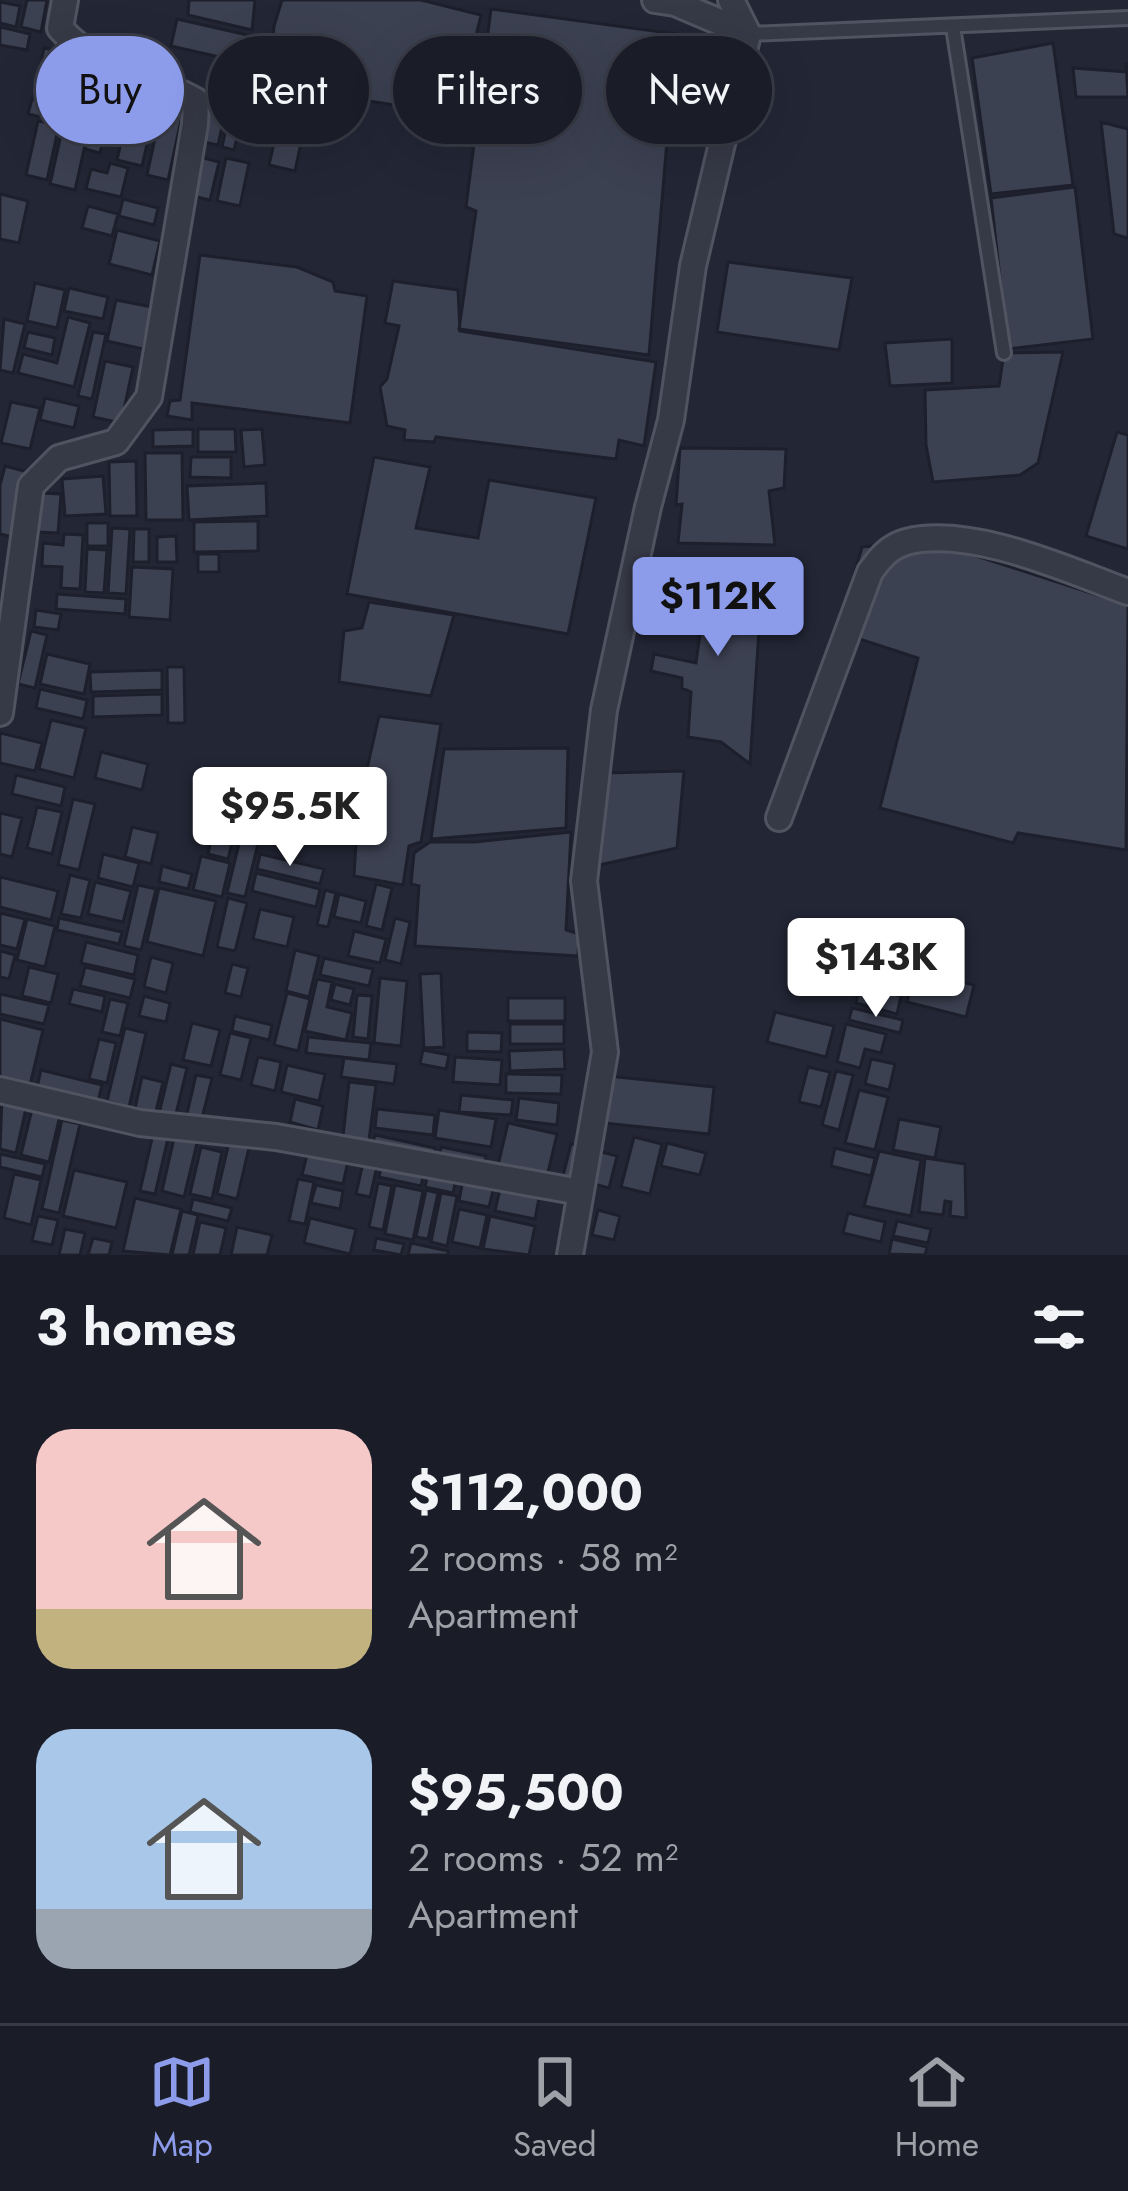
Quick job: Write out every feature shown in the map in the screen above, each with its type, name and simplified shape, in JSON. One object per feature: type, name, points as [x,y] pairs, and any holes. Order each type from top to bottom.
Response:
[{"type":"street","points":[[0,713],[10,570],[31,487],[59,458],[116,442],[149,398],[195,124],[196,101],[77,49],[60,28],[65,0]]},
{"type":"street","points":[[655,0],[748,34]]},
{"type":"street","points":[[570,1255],[605,1052],[584,881],[604,710],[671,420],[693,266],[748,34],[731,0]]},
{"type":"street","points":[[779,818],[870,572],[882,554],[914,541],[966,542],[1015,552],[1128,592]]},
{"type":"street","points":[[0,1090],[140,1123],[276,1137],[580,1192]]},
{"type":"lane","points":[[748,34],[1128,18]]},
{"type":"lane","points":[[953,27],[1004,353]]},
{"type":"building","points":[[27,0],[47,0],[41,32],[21,27]]},
{"type":"building","points":[[189,0],[255,0],[252,30],[188,15]]},
{"type":"building","points":[[282,0],[421,0],[481,15],[476,36],[393,36],[393,105],[369,101],[369,36],[273,36]]},
{"type":"building","points":[[0,2],[20,6],[16,27],[0,23]]},
{"type":"building","points":[[491,9],[676,34],[606,36],[606,144],[667,144],[649,355],[459,329],[476,211],[466,207],[474,144],[582,144],[582,36],[488,36]]},
{"type":"building","points":[[177,19],[252,36],[208,36],[208,54],[184,49],[184,36],[173,36]]},
{"type":"building","points":[[0,27],[30,34],[27,50],[0,45]]},
{"type":"building","points":[[1053,43],[1073,185],[991,194],[972,58]]},
{"type":"building","points":[[1126,63],[1128,97],[1076,97],[1073,68],[1126,72]]},
{"type":"building","points":[[32,99],[36,100],[36,116],[28,114]]},
{"type":"building","points":[[208,104],[208,143],[199,141]]},
{"type":"building","points":[[1101,122],[1128,129],[1128,238],[1114,234]]},
{"type":"building","points":[[36,130],[36,144],[55,144],[47,180],[26,175]]},
{"type":"building","points":[[59,144],[85,144],[75,190],[50,184]]},
{"type":"building","points":[[86,144],[102,144],[100,153],[85,149]]},
{"type":"building","points":[[121,144],[147,144],[142,166],[117,160]]},
{"type":"building","points":[[154,144],[176,144],[168,180],[147,175]]},
{"type":"building","points":[[274,144],[301,144],[295,171],[269,165]]},
{"type":"building","points":[[200,157],[219,162],[210,200],[192,196]]},
{"type":"building","points":[[226,158],[249,163],[240,206],[217,201]]},
{"type":"building","points":[[110,163],[128,168],[121,197],[86,189],[91,169],[107,173]]},
{"type":"building","points":[[1075,187],[1093,339],[1008,349],[991,198]]},
{"type":"building","points":[[0,194],[28,201],[19,243],[0,239]]},
{"type":"building","points":[[123,199],[158,208],[154,225],[119,216]]},
{"type":"building","points":[[88,206],[118,214],[112,236],[82,228]]},
{"type":"building","points":[[117,230],[160,241],[152,275],[109,264]]},
{"type":"building","points":[[200,255],[297,267],[333,282],[335,291],[367,296],[350,423],[192,403],[192,420],[167,416],[170,401],[180,400]]},
{"type":"building","points":[[728,262],[852,278],[839,350],[717,332]]},
{"type":"building","points":[[393,281],[458,290],[460,331],[656,362],[644,446],[619,440],[616,459],[436,437],[434,442],[404,440],[405,430],[387,426],[380,387],[387,379],[399,326],[385,323]]},
{"type":"building","points":[[35,283],[65,290],[57,328],[27,321]]},
{"type":"building","points":[[69,288],[108,297],[103,319],[64,311]]},
{"type":"building","points":[[116,300],[152,307],[143,349],[107,341]]},
{"type":"building","points":[[68,317],[90,323],[74,387],[18,373],[23,354],[57,363]]},
{"type":"building","points":[[4,319],[25,324],[13,373],[0,370]]},
{"type":"building","points":[[28,332],[55,338],[52,355],[24,348]]},
{"type":"building","points":[[93,332],[106,334],[92,399],[78,396]]},
{"type":"building","points":[[952,339],[952,383],[890,386],[885,343]]},
{"type":"building","points":[[1063,352],[1038,463],[1020,475],[933,482],[926,445],[925,390],[999,386],[1004,353]]},
{"type":"building","points":[[105,361],[133,367],[121,423],[93,417]]},
{"type":"building","points":[[45,398],[79,406],[74,428],[40,420]]},
{"type":"building","points":[[11,402],[40,408],[30,449],[1,443]]},
{"type":"building","points":[[193,429],[193,446],[153,447],[153,430]]},
{"type":"building","points":[[198,429],[235,429],[236,452],[198,452]]},
{"type":"building","points":[[262,429],[265,465],[244,467],[241,430]]},
{"type":"building","points":[[1117,432],[1128,435],[1128,549],[1086,536]]},
{"type":"building","points":[[680,448],[786,449],[784,488],[769,491],[775,545],[678,543]]},
{"type":"building","points":[[145,453],[182,453],[183,520],[146,520]]},
{"type":"building","points":[[191,457],[231,457],[231,478],[190,477]]},
{"type":"building","points":[[374,457],[430,467],[416,528],[478,538],[489,480],[596,498],[568,634],[347,594]]},
{"type":"building","points":[[136,461],[137,516],[110,516],[109,462]]},
{"type":"building","points":[[5,466],[28,472],[13,537],[0,534]]},
{"type":"building","points":[[103,476],[106,514],[65,516],[62,479]]},
{"type":"building","points":[[266,483],[267,516],[189,520],[187,486]]},
{"type":"building","points":[[40,493],[61,494],[58,533],[38,532]]},
{"type":"building","points":[[258,521],[258,551],[194,552],[194,522]]},
{"type":"building","points":[[87,523],[108,523],[108,546],[87,546]]},
{"type":"building","points":[[112,528],[130,529],[126,594],[108,593]]},
{"type":"building","points":[[134,529],[149,529],[149,562],[133,562]]},
{"type":"building","points":[[64,534],[83,535],[80,589],[61,588],[62,567],[42,566],[43,543],[63,545]]},
{"type":"building","points":[[176,536],[177,562],[157,562],[157,537]]},
{"type":"building","points":[[930,541],[1128,605],[1126,850],[1018,833],[1013,843],[880,808],[918,658],[838,632],[862,547]]},
{"type":"building","points":[[87,549],[107,550],[104,593],[85,592]]},
{"type":"building","points":[[198,554],[219,554],[219,572],[198,572]]},
{"type":"building","points":[[132,567],[173,569],[170,620],[129,617]]},
{"type":"building","points":[[679,581],[762,586],[750,764],[721,742],[688,737],[691,692],[682,688],[682,678],[651,671],[654,654],[696,663],[700,634],[658,624]]},
{"type":"building","points":[[57,594],[126,599],[125,614],[56,609]]},
{"type":"building","points":[[369,602],[454,615],[431,696],[339,682],[344,631],[362,628]]},
{"type":"building","points":[[36,610],[61,614],[58,630],[34,627]]},
{"type":"building","points":[[31,631],[47,635],[35,688],[18,684]]},
{"type":"building","points":[[47,654],[90,664],[84,694],[40,684]]},
{"type":"building","points":[[167,667],[184,667],[185,723],[168,723]]},
{"type":"building","points":[[162,670],[162,690],[91,692],[90,672]]},
{"type":"building","points":[[40,689],[87,700],[83,719],[36,708]]},
{"type":"building","points":[[162,694],[162,715],[93,717],[93,696]]},
{"type":"building","points":[[379,716],[441,724],[421,842],[409,846],[403,885],[354,876],[358,808]]},
{"type":"building","points":[[51,720],[86,728],[74,778],[39,769]]},
{"type":"building","points":[[0,733],[42,743],[35,771],[0,763]]},
{"type":"building","points":[[568,748],[566,828],[431,839],[444,749]]},
{"type":"building","points":[[101,752],[148,764],[142,790],[95,778]]},
{"type":"building","points":[[684,771],[677,848],[599,865],[606,773]]},
{"type":"building","points":[[16,775],[65,787],[61,806],[12,794]]},
{"type":"building","points":[[73,799],[95,804],[79,870],[58,865]]},
{"type":"building","points":[[37,807],[62,812],[52,854],[27,848]]},
{"type":"building","points":[[247,811],[265,815],[245,897],[227,893]]},
{"type":"building","points":[[0,813],[22,818],[12,857],[0,854]]},
{"type":"building","points":[[216,818],[237,823],[228,859],[208,854]]},
{"type":"building","points":[[132,827],[158,833],[151,864],[125,857]]},
{"type":"building","points":[[571,832],[566,930],[579,934],[578,956],[415,946],[419,886],[411,884],[414,853],[430,842]]},
{"type":"building","points":[[103,854],[139,863],[133,887],[98,878]]},
{"type":"building","points":[[260,854],[324,869],[320,884],[257,869]]},
{"type":"building","points":[[201,856],[230,863],[222,897],[193,890]]},
{"type":"building","points":[[162,866],[192,874],[188,889],[159,882]]},
{"type":"building","points":[[256,873],[320,889],[316,907],[252,891]]},
{"type":"building","points":[[70,875],[90,880],[81,918],[61,914]]},
{"type":"building","points":[[0,877],[58,891],[51,920],[0,907]]},
{"type":"building","points":[[95,882],[131,891],[123,922],[88,914]]},
{"type":"building","points":[[376,884],[392,888],[382,930],[366,926]]},
{"type":"building","points":[[138,885],[156,889],[141,950],[124,946]]},
{"type":"building","points":[[159,888],[216,901],[203,956],[147,942]]},
{"type":"building","points":[[325,890],[336,893],[328,927],[317,925]]},
{"type":"building","points":[[339,894],[366,901],[361,923],[334,917]]},
{"type":"building","points":[[228,898],[247,903],[235,951],[217,947]]},
{"type":"building","points":[[260,909],[294,917],[287,947],[253,939]]},
{"type":"building","points":[[0,913],[25,919],[17,949],[0,945]]},
{"type":"building","points":[[59,918],[122,932],[119,944],[57,930]]},
{"type":"building","points":[[395,918],[410,922],[401,964],[385,960]]},
{"type":"building","points":[[27,919],[55,926],[45,967],[17,960]]},
{"type":"building","points":[[354,931],[386,939],[380,963],[348,956]]},
{"type":"building","points":[[86,942],[138,955],[134,975],[81,963]]},
{"type":"building","points":[[295,950],[319,956],[309,997],[286,991]]},
{"type":"building","points":[[0,951],[15,955],[9,979],[0,977]]},
{"type":"building","points":[[151,957],[173,963],[166,993],[144,987]]},
{"type":"building","points":[[324,958],[373,969],[369,986],[320,975]]},
{"type":"building","points":[[232,964],[248,968],[241,997],[225,993]]},
{"type":"building","points":[[29,967],[58,974],[51,1003],[22,996]]},
{"type":"building","points":[[85,967],[135,979],[130,998],[80,986]]},
{"type":"building","points":[[915,970],[974,985],[966,1017],[907,1002]]},
{"type":"building","points":[[441,973],[444,1047],[424,1048],[420,974]]},
{"type":"building","points":[[380,978],[407,981],[401,1046],[374,1043]]},
{"type":"building","points":[[317,979],[332,982],[327,1007],[352,1013],[346,1040],[305,1031]]},
{"type":"building","points":[[335,984],[354,989],[350,1005],[331,1000]]},
{"type":"building","points":[[860,986],[901,996],[897,1014],[856,1003]]},
{"type":"building","points":[[73,989],[105,996],[102,1012],[69,1004]]},
{"type":"building","points":[[287,993],[310,999],[298,1051],[274,1045]]},
{"type":"building","points":[[0,994],[49,1005],[44,1024],[0,1014]]},
{"type":"building","points":[[357,995],[372,996],[368,1039],[353,1037]]},
{"type":"building","points":[[144,996],[170,1003],[166,1022],[139,1016]]},
{"type":"building","points":[[508,998],[565,998],[565,1021],[508,1021]]},
{"type":"building","points":[[110,999],[128,1003],[120,1036],[102,1032]]},
{"type":"building","points":[[852,1008],[903,1020],[900,1033],[849,1020]]},
{"type":"building","points":[[775,1012],[834,1026],[826,1057],[767,1042]]},
{"type":"building","points":[[235,1016],[272,1025],[269,1040],[232,1031]]},
{"type":"building","points":[[0,1019],[43,1030],[30,1085],[0,1078]]},
{"type":"building","points":[[192,1023],[220,1030],[211,1066],[183,1060]]},
{"type":"building","points":[[510,1024],[564,1024],[564,1044],[510,1044]]},
{"type":"building","points":[[846,1024],[886,1034],[881,1053],[865,1049],[860,1068],[837,1062]]},
{"type":"building","points":[[125,1028],[146,1033],[129,1107],[107,1101]]},
{"type":"building","points":[[467,1032],[502,1033],[501,1052],[467,1051]]},
{"type":"building","points":[[230,1033],[251,1038],[241,1080],[220,1075]]},
{"type":"building","points":[[308,1037],[371,1043],[369,1060],[306,1053]]},
{"type":"building","points":[[99,1039],[116,1043],[107,1083],[89,1079]]},
{"type":"building","points":[[564,1049],[565,1069],[510,1071],[509,1051]]},
{"type":"building","points":[[423,1050],[449,1055],[446,1069],[420,1064]]},
{"type":"building","points":[[258,1057],[281,1062],[275,1091],[251,1085]]},
{"type":"building","points":[[455,1057],[502,1060],[500,1085],[453,1082]]},
{"type":"building","points":[[344,1058],[397,1064],[394,1084],[341,1077]]},
{"type":"building","points":[[871,1059],[895,1064],[889,1090],[865,1084]]},
{"type":"building","points":[[171,1064],[187,1068],[174,1122],[158,1118]]},
{"type":"building","points":[[287,1065],[325,1074],[319,1101],[281,1092]]},
{"type":"building","points":[[808,1067],[830,1072],[821,1107],[799,1102]]},
{"type":"building","points":[[41,1070],[102,1085],[97,1106],[36,1092]]},
{"type":"building","points":[[836,1071],[853,1075],[839,1130],[822,1125]]},
{"type":"building","points":[[506,1074],[562,1075],[561,1094],[506,1093]]},
{"type":"building","points":[[196,1075],[212,1078],[202,1118],[187,1114]]},
{"type":"building","points":[[608,1076],[714,1087],[709,1134],[604,1123]]},
{"type":"building","points":[[142,1077],[163,1082],[154,1119],[134,1113]]},
{"type":"building","points":[[349,1082],[376,1085],[368,1148],[342,1145]]},
{"type":"building","points":[[859,1090],[888,1097],[875,1150],[845,1143]]},
{"type":"building","points":[[461,1095],[513,1100],[511,1115],[459,1112]]},
{"type":"building","points":[[2,1098],[27,1104],[16,1153],[0,1149]]},
{"type":"building","points":[[519,1098],[559,1103],[557,1125],[516,1120]]},
{"type":"building","points":[[295,1099],[323,1106],[318,1130],[290,1122]]},
{"type":"building","points":[[33,1105],[61,1111],[49,1162],[21,1155]]},
{"type":"building","points":[[377,1109],[435,1115],[433,1135],[375,1128]]},
{"type":"building","points":[[439,1110],[496,1119],[491,1147],[435,1138]]},
{"type":"building","points":[[899,1119],[941,1127],[935,1158],[893,1150]]},
{"type":"building","points":[[62,1120],[80,1124],[59,1213],[42,1209]]},
{"type":"building","points":[[508,1123],[557,1134],[545,1185],[496,1174]]},
{"type":"building","points":[[154,1130],[169,1134],[155,1194],[140,1191]]},
{"type":"building","points":[[175,1134],[198,1139],[184,1197],[162,1191]]},
{"type":"building","points":[[375,1135],[435,1148],[431,1164],[371,1151]]},
{"type":"building","points":[[634,1137],[662,1144],[650,1194],[621,1187]]},
{"type":"building","points":[[230,1138],[250,1143],[237,1199],[217,1194]]},
{"type":"building","points":[[667,1143],[706,1153],[700,1175],[661,1166]]},
{"type":"building","points":[[571,1144],[617,1156],[609,1188],[563,1176]]},
{"type":"building","points":[[201,1147],[222,1152],[212,1199],[190,1194]]},
{"type":"building","points":[[309,1147],[349,1156],[343,1184],[302,1175]]},
{"type":"building","points":[[441,1147],[486,1156],[482,1174],[438,1164]]},
{"type":"building","points":[[835,1148],[875,1158],[871,1176],[831,1166]]},
{"type":"building","points":[[879,1151],[921,1160],[911,1216],[864,1206]]},
{"type":"building","points":[[0,1154],[45,1164],[42,1177],[0,1167]]},
{"type":"building","points":[[925,1158],[965,1164],[966,1218],[950,1216],[951,1202],[945,1201],[943,1215],[919,1212]]},
{"type":"building","points":[[364,1159],[378,1162],[370,1197],[356,1194]]},
{"type":"building","points":[[382,1163],[424,1172],[421,1186],[379,1177]]},
{"type":"building","points":[[74,1170],[127,1182],[116,1228],[63,1216]]},
{"type":"building","points":[[428,1173],[456,1179],[453,1193],[425,1187]]},
{"type":"building","points":[[14,1174],[41,1180],[31,1225],[4,1218]]},
{"type":"building","points":[[298,1179],[314,1182],[305,1224],[289,1221]]},
{"type":"building","points":[[463,1180],[494,1186],[489,1207],[459,1201]]},
{"type":"building","points":[[378,1183],[392,1186],[383,1230],[369,1227]]},
{"type":"building","points":[[316,1185],[343,1191],[340,1209],[311,1203]]},
{"type":"building","points":[[395,1185],[423,1191],[413,1240],[385,1234]]},
{"type":"building","points":[[501,1185],[540,1193],[535,1219],[495,1211]]},
{"type":"building","points":[[426,1190],[438,1193],[428,1239],[416,1237]]},
{"type":"building","points":[[441,1193],[457,1196],[447,1246],[431,1242]]},
{"type":"building","points":[[135,1198],[181,1209],[170,1255],[123,1251]]},
{"type":"building","points":[[193,1199],[232,1208],[228,1221],[190,1212]]},
{"type":"building","points":[[459,1209],[487,1215],[480,1248],[452,1242]]},
{"type":"building","points":[[598,1210],[620,1216],[614,1240],[592,1235]]},
{"type":"building","points":[[182,1211],[198,1215],[189,1255],[172,1255]]},
{"type":"building","points":[[848,1213],[885,1222],[881,1242],[843,1233]]},
{"type":"building","points":[[38,1216],[58,1220],[52,1245],[32,1241]]},
{"type":"building","points":[[490,1216],[535,1226],[529,1255],[483,1249]]},
{"type":"building","points":[[310,1218],[356,1229],[350,1254],[304,1243]]},
{"type":"building","points":[[897,1221],[931,1229],[928,1243],[893,1236]]},
{"type":"building","points":[[200,1222],[226,1228],[220,1255],[193,1255]]},
{"type":"building","points":[[237,1227],[272,1235],[267,1255],[231,1255]]},
{"type":"building","points":[[65,1229],[85,1233],[80,1255],[59,1255]]},
{"type":"building","points":[[93,1238],[112,1242],[109,1255],[88,1255]]},
{"type":"building","points":[[376,1238],[404,1244],[401,1255],[374,1250]]},
{"type":"building","points":[[892,1239],[927,1247],[925,1255],[889,1254]]},
{"type":"building","points":[[411,1243],[448,1251],[448,1255],[408,1255]]}]
